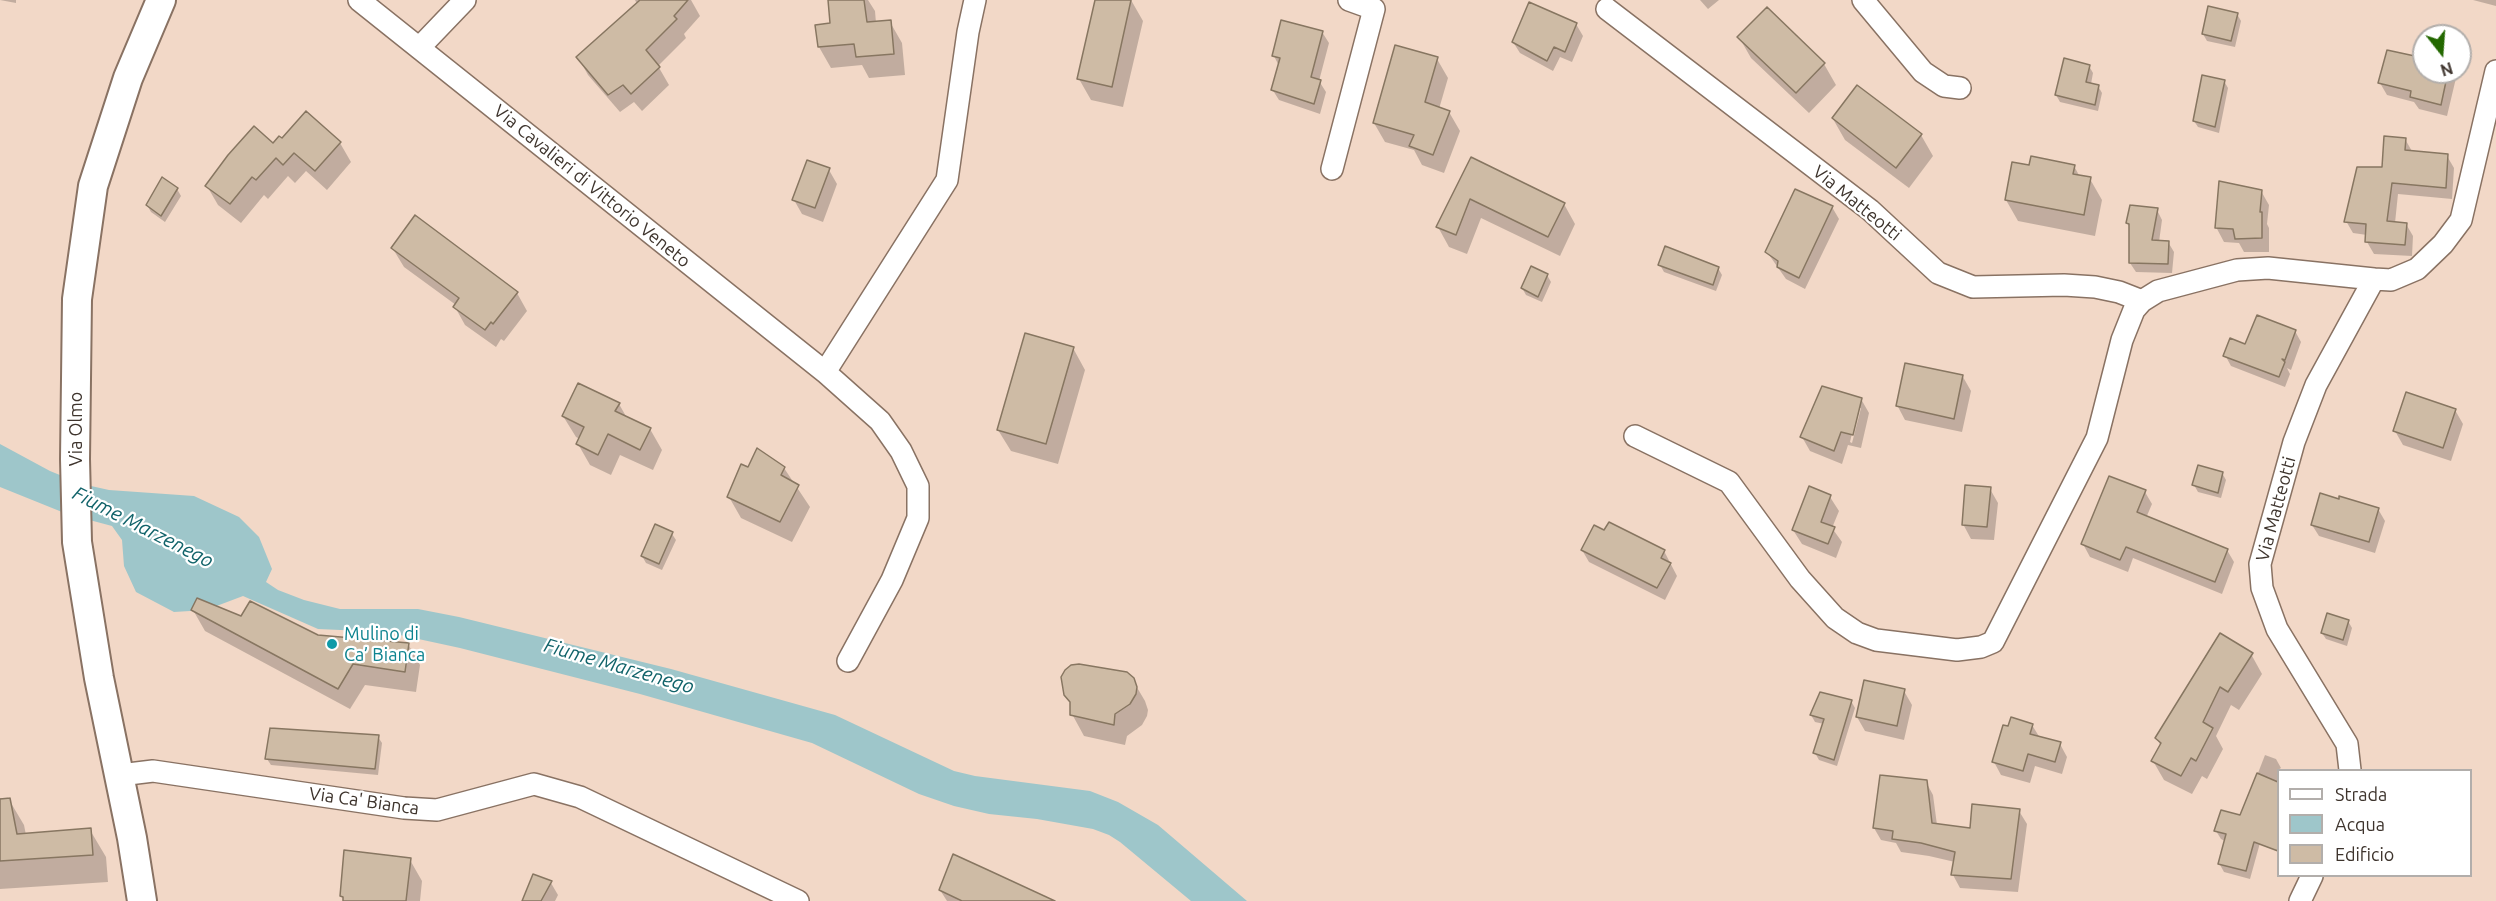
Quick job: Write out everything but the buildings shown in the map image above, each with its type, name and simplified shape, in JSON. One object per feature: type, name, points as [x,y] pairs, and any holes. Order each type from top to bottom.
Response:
[{"type":"street","name":"Via Olmo","points":[[140,890],[118,763],[99,678],[77,542],[75,459],[77,299],[93,186],[128,78],[161,0]]},
{"type":"street","name":"Via Cavalieri di Vittorio Veneto","points":[[359,0],[825,372],[880,421],[901,451],[918,486],[918,518],[892,580],[848,661]]},
{"type":"street","points":[[419,48],[465,0]]},
{"type":"street","points":[[825,372],[947,180],[968,32],[975,0]]},
{"type":"street","points":[[1332,169],[1374,9],[1350,0]]},
{"type":"street","points":[[1863,0],[1923,72],[1944,86],[1960,88]]},
{"type":"street","name":"Via Matteotti","points":[[1607,9],[1870,210],[1938,273],[1972,287],[2064,285],[2095,287],[2120,292],[2142,301]]},
{"type":"street","points":[[1635,436],[1729,482],[1800,579],[1835,618],[1857,633],[1876,640],[1957,650],[1981,647],[1993,642],[2097,438],[2122,340],[2134,310],[2142,301],[2158,291],[2237,270],[2268,268],[2391,280],[2417,269],[2443,244],[2461,220],[2496,71]]},
{"type":"street","name":"Via Matteotti","points":[[2350,769],[2347,744],[2277,629],[2262,588],[2260,564],[2297,433],[2316,385],[2374,279]]},
{"type":"street","name":"Via Ca' Bianca","points":[[118,763],[153,771],[404,808],[437,810],[534,784],[580,797],[798,901]]},
{"type":"street","points":[[2300,901],[2312,877]]},
{"type":"water","name":"Fiume Marzenego","points":[[0,444],[50,471],[82,484],[109,490],[194,496],[239,517],[259,537],[272,569],[266,582],[278,590],[304,600],[340,609],[418,609],[459,617],[671,669],[835,715],[954,771],[975,776],[1090,791],[1118,802],[1158,825],[1247,901],[1191,901],[1120,842],[1093,829],[1037,819],[989,814],[954,806],[919,794],[812,743],[640,694],[460,648],[386,632],[318,629],[243,596],[206,610],[174,612],[136,592],[124,566],[122,540],[112,526],[67,514],[0,487]]},
{"type":"place","name":"Mulino di Ca’ Bianca","points":[[332,644]]}]
